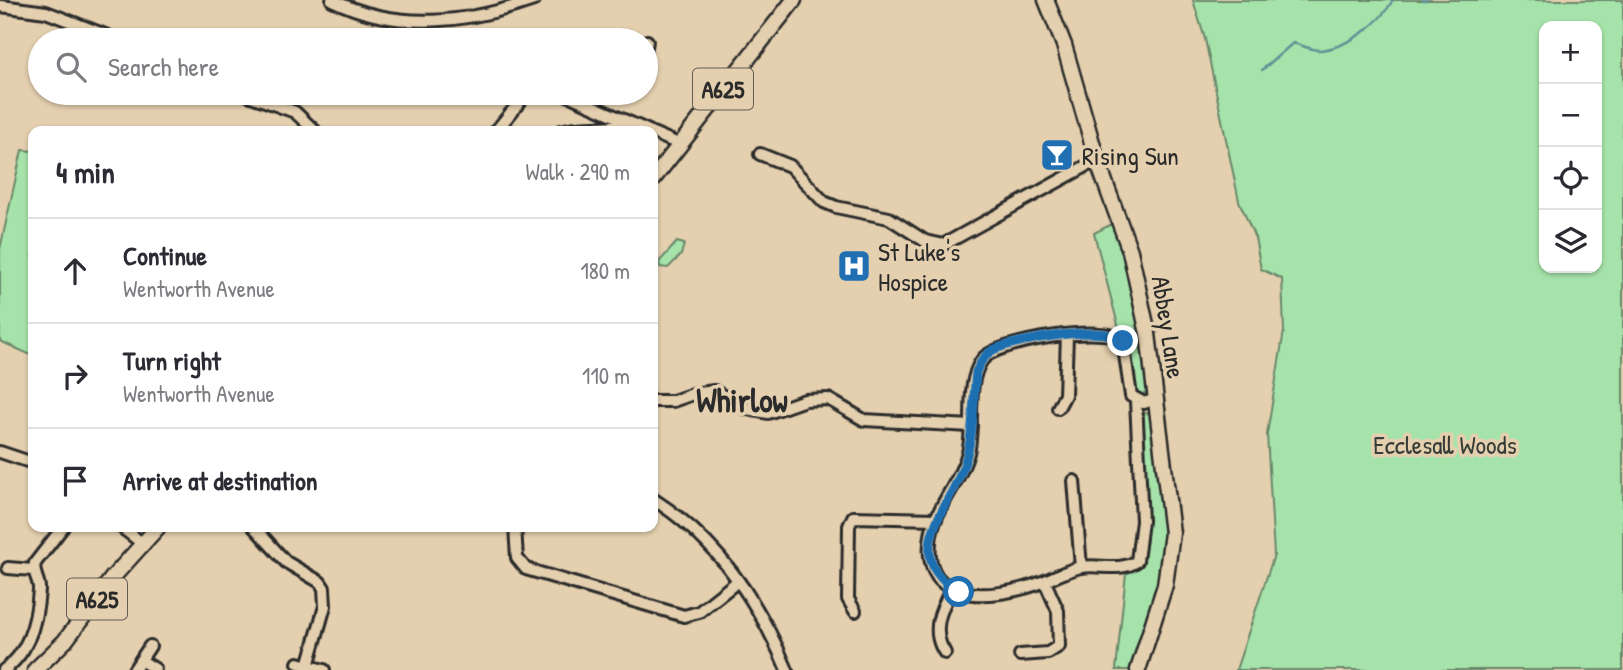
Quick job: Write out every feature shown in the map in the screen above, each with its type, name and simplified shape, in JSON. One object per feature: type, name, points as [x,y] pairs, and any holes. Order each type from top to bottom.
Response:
[{"type":"main road","name":"A625","points":[[658,173],[794,0]]},
{"type":"main road","name":"Abbey Lane","points":[[1046,0],[1064,45],[1097,160],[1130,251],[1141,295],[1156,399],[1172,533],[1165,584],[1138,670]]},
{"type":"main road","name":"A625","points":[[35,670],[65,641],[153,532]]},
{"type":"street","points":[[3,0],[0,6],[46,12],[87,28]]},
{"type":"street","points":[[332,0],[384,17],[433,22],[483,16],[534,0]]},
{"type":"street","points":[[274,105],[295,113],[309,126]]},
{"type":"street","points":[[500,126],[517,105]]},
{"type":"street","points":[[598,105],[637,126]]},
{"type":"street","points":[[617,126],[628,122]]},
{"type":"street","points":[[658,135],[681,145]]},
{"type":"street","points":[[760,153],[790,166],[824,202],[836,208],[889,218],[925,241],[943,245],[1097,160]]},
{"type":"street","points":[[1095,331],[1119,337],[1127,360],[1131,396],[1136,401],[1142,521],[1138,561],[1127,567],[1081,567],[1021,591],[985,597],[952,588],[934,566],[930,541],[936,519],[960,478],[970,446],[976,372],[986,355],[1004,347],[1067,335],[1095,331]]},
{"type":"street","points":[[1058,408],[1065,395],[1067,335]]},
{"type":"street","points":[[658,401],[673,401],[714,391],[747,409],[768,413],[805,400],[828,399],[864,420],[971,426]]},
{"type":"street","points":[[1136,401],[1156,399]]},
{"type":"street","points":[[0,452],[28,461]]},
{"type":"street","points":[[1074,481],[1081,567]]},
{"type":"street","points":[[658,503],[702,537],[738,581],[761,616],[787,670]]},
{"type":"street","points":[[855,611],[848,599],[849,526],[853,517],[936,519]]},
{"type":"street","points":[[33,570],[60,532]]},
{"type":"street","points":[[128,532],[142,543]]},
{"type":"street","points":[[259,532],[286,562],[320,582],[326,596],[325,606],[303,665],[324,670]]},
{"type":"street","points":[[515,532],[517,558],[526,569],[684,617],[699,612],[738,581]]},
{"type":"street","points":[[8,568],[33,570]]},
{"type":"street","points":[[4,670],[20,657],[27,645],[39,589],[33,570]]},
{"type":"street","points":[[320,582],[328,570]]},
{"type":"street","points":[[1020,655],[1048,653],[1059,646],[1058,611],[1045,582]]},
{"type":"street","points":[[945,653],[939,639],[937,621],[952,588]]},
{"type":"street","points":[[134,670],[150,646]]},
{"type":"street","points":[[142,661],[155,669]]},
{"type":"green space","name":"Ecclesall Woods","points":[[1193,0],[1623,0],[1623,670],[1236,670],[1274,555],[1267,434],[1284,331],[1282,279],[1261,269],[1255,238],[1239,201],[1205,39]]},
{"type":"green space","points":[[22,150],[28,151],[28,354],[0,341],[0,249]]},
{"type":"green space","points":[[1114,223],[1132,286],[1140,327],[1149,392],[1142,394],[1135,390],[1094,233]]},
{"type":"green space","points":[[677,242],[684,244],[681,255],[668,268],[660,267],[659,262]]},
{"type":"green space","points":[[1148,413],[1152,417],[1163,514],[1163,564],[1133,670],[1116,670],[1126,573],[1142,560],[1147,539],[1140,414]]},
{"type":"waterway","points":[[1262,70],[1293,43],[1320,50],[1341,45],[1372,25],[1393,0]]},
{"type":"place","name":"Rising Sun","points":[[1057,155]]},
{"type":"place","name":"St Luke's Hospice","points":[[854,266]]},
{"type":"district","name":"Whirlow","points":[[742,400]]},
{"type":"route","points":[[959,592],[939,575],[931,555],[930,541],[934,522],[960,478],[966,461],[970,446],[976,372],[981,362],[993,350],[1080,333],[1095,331],[1114,334],[1123,341]]}]
